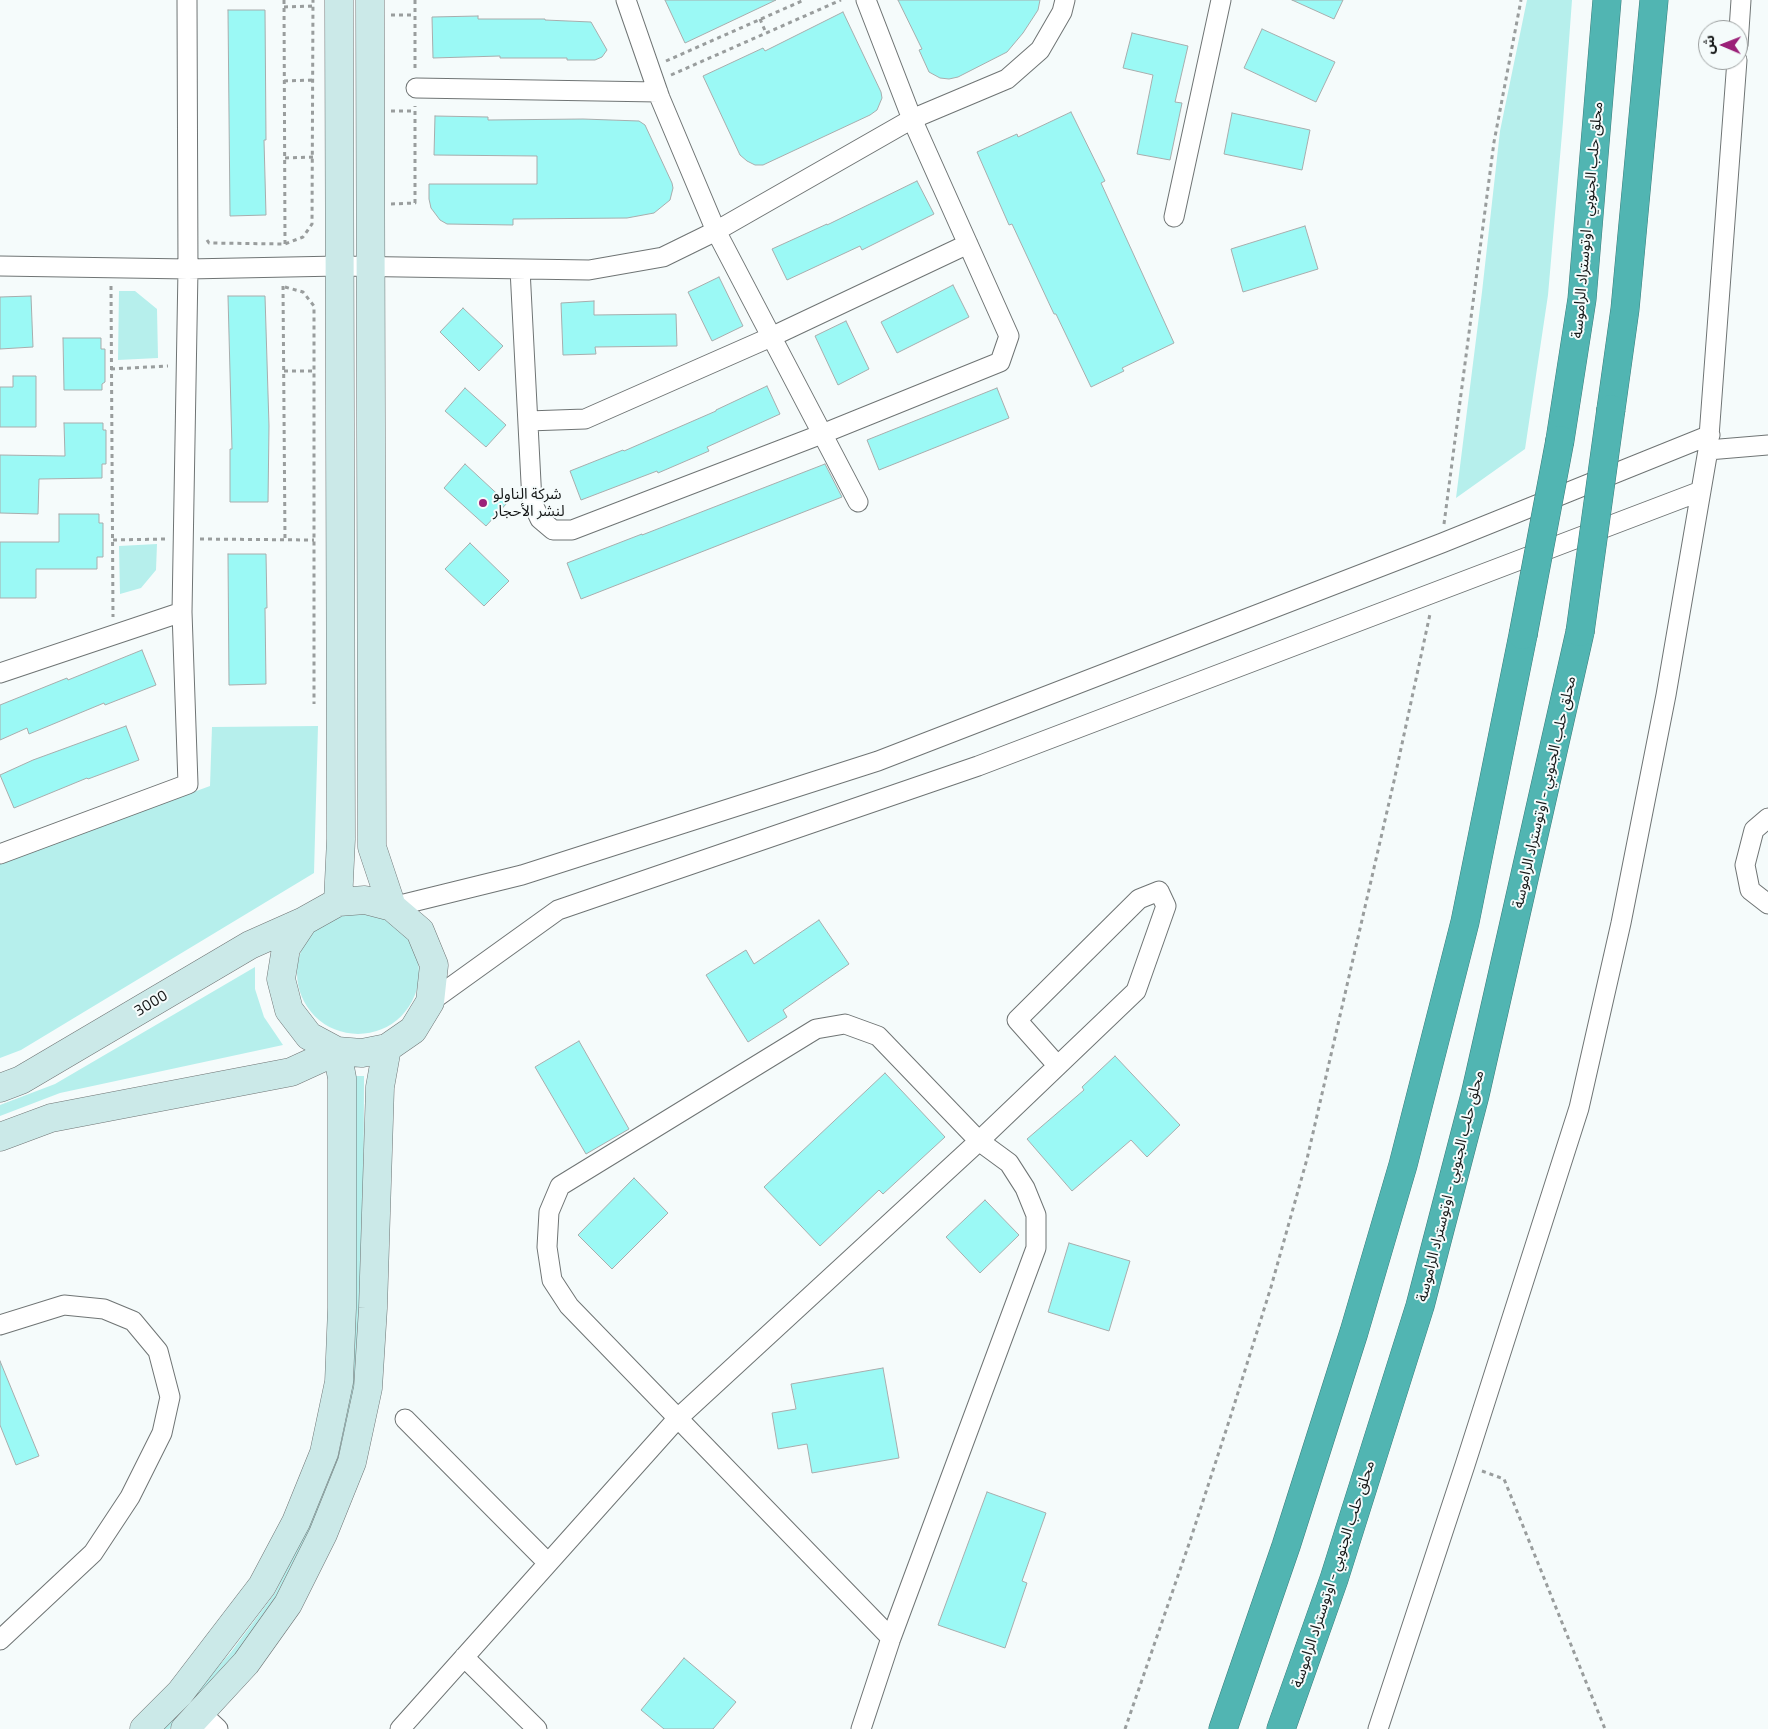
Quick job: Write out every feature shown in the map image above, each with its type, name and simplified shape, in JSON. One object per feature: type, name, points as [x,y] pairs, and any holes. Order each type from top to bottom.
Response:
[{"type":"highway","name":"محلق حلب الجنوبي - اوتوستراد الراموسة","points":[[1223,1729],[1286,1546],[1348,1351],[1403,1166],[1465,922],[1560,440],[1582,299],[1607,0]]},
{"type":"highway","name":"محلق حلب الجنوبي - اوتوستراد الراموسة","points":[[1281,1729],[1334,1579],[1420,1306],[1474,1095],[1580,632],[1625,309],[1654,0]]},
{"type":"street","points":[[0,854],[188,784],[182,612],[193,539],[186,365],[188,269],[187,0]]},
{"type":"street","points":[[626,0],[654,81],[716,232],[858,502]]},
{"type":"street","points":[[520,269],[532,502],[540,520],[553,530],[572,530],[822,434],[1000,362],[1010,336],[912,119],[866,0]]},
{"type":"street","points":[[0,266],[188,269],[371,266],[589,270],[663,257],[716,232],[912,119],[1007,79],[1040,50],[1062,12],[1065,0]]},
{"type":"street","points":[[1174,216],[1222,0]]},
{"type":"street","points":[[1739,20],[1740,0]]},
{"type":"street","points":[[326,3],[339,266],[341,839],[338,902]]},
{"type":"street","points":[[379,8],[371,266],[372,847],[392,907]]},
{"type":"street","points":[[1378,1729],[1579,1108],[1621,923],[1661,723],[1709,442],[1736,70]]},
{"type":"street","points":[[416,88],[654,81]]},
{"type":"street","points":[[528,421],[586,419],[771,337],[968,244]]},
{"type":"street","points":[[392,907],[522,875],[878,761],[1709,442],[1768,445]]},
{"type":"street","points":[[430,1002],[434,965],[420,931],[392,907],[366,900],[338,902],[304,921],[286,948],[281,979],[289,1010],[309,1036],[337,1051],[362,1054],[387,1048],[413,1030],[430,1002],[558,910],[978,766],[1701,491]]},
{"type":"street","points":[[0,673],[182,612]]},
{"type":"street","points":[[1768,818],[1754,830],[1745,865],[1750,890],[1768,904]]},
{"type":"street","points":[[400,1729],[677,1419],[979,1141],[1136,992],[1166,906],[1159,891],[1139,899],[1017,1020],[1057,1065]]},
{"type":"street","name":"3000","points":[[0,1088],[21,1080],[250,945],[304,921]]},
{"type":"street","points":[[861,1729],[892,1638],[1036,1248],[1036,1215],[1025,1188],[1009,1162],[979,1141],[878,1036],[845,1024],[816,1029],[560,1186],[549,1212],[547,1247],[552,1280],[569,1306],[892,1638]]},
{"type":"street","points":[[201,1724],[288,1604],[323,1534],[352,1462],[368,1388],[373,1308],[380,1087],[387,1048]]},
{"type":"street","points":[[0,1137],[51,1118],[291,1072],[337,1051]]},
{"type":"street","points":[[144,1729],[180,1693],[262,1586],[296,1522],[324,1453],[339,1382],[342,1308],[342,1078],[337,1051]]},
{"type":"street","points":[[0,1325],[64,1305],[104,1309],[112,1312],[133,1321],[158,1351],[170,1397],[162,1433],[146,1465],[130,1496],[92,1553],[0,1640]]},
{"type":"street","points":[[405,1419],[548,1562]]},
{"type":"street","points":[[464,1657],[537,1729]]},
{"type":"path","points":[[284,0],[285,244]]},
{"type":"path","points":[[313,0],[326,3]]},
{"type":"path","points":[[654,81],[760,20],[804,0]]},
{"type":"path","points":[[654,81],[841,0]]},
{"type":"path","points":[[1442,543],[1494,142],[1520,0]]},
{"type":"path","points":[[284,7],[326,3]]},
{"type":"path","points":[[204,238],[210,243],[285,244],[303,237],[312,224],[313,80],[326,3]]},
{"type":"path","points":[[379,8],[415,15]]},
{"type":"path","points":[[760,20],[766,33]]},
{"type":"path","points":[[284,80],[313,80]]},
{"type":"path","points":[[389,112],[416,111]]},
{"type":"path","points":[[285,158],[313,157]]},
{"type":"path","points":[[111,268],[114,634]]},
{"type":"path","points":[[283,286],[285,540]]},
{"type":"path","points":[[274,287],[283,286],[303,292],[314,306],[314,704]]},
{"type":"path","points":[[111,368],[186,365]]},
{"type":"path","points":[[284,371],[314,371]]},
{"type":"path","points":[[193,539],[202,529]]},
{"type":"path","points":[[113,540],[314,540]]},
{"type":"path","points":[[1125,1729],[1232,1414],[1307,1159],[1394,781],[1435,591]]},
{"type":"path","points":[[1465,1464],[1504,1478],[1605,1729]]},
{"type":"shaded area","points":[[1527,0],[1572,0],[1548,295],[1525,449],[1456,498],[1500,131]]},
{"type":"shaded area","points":[[119,291],[135,291],[157,309],[158,358],[118,360]]},
{"type":"shaded area","points":[[157,544],[156,570],[141,588],[120,594],[119,546]]},
{"type":"shaded area","points":[[318,726],[314,873],[21,1050],[0,1058],[0,863],[210,786],[212,727]]},
{"type":"shaded area","points":[[358,912],[370,913],[381,917],[392,922],[401,930],[409,939],[414,950],[418,961],[418,985],[414,996],[409,1007],[401,1016],[392,1024],[381,1029],[370,1033],[358,1034],[346,1033],[335,1029],[324,1024],[315,1016],[307,1007],[302,996],[298,985],[297,973],[298,961],[302,950],[307,939],[315,930],[324,922],[335,917],[346,913]]},
{"type":"shaded area","points":[[255,967],[255,989],[264,1017],[283,1045],[60,1093],[0,1116],[0,1105],[55,1084]]},
{"type":"shaded area","points":[[356,1076],[364,1076],[363,1308],[357,1386],[341,1459],[281,1597],[206,1693],[169,1729],[158,1729],[200,1687],[231,1652],[275,1593],[308,1527],[356,1308]]},
{"type":"building","points":[[665,0],[776,0],[685,43]]},
{"type":"building","points":[[898,0],[1040,0],[1038,10],[1023,33],[1007,52],[958,77],[949,79],[940,78],[929,72],[919,50],[922,49]]},
{"type":"building","points":[[1292,0],[1343,0],[1334,19]]},
{"type":"building","points":[[228,10],[265,10],[266,140],[264,140],[266,215],[230,216]]},
{"type":"building","points":[[843,12],[881,92],[882,98],[877,110],[763,165],[755,165],[747,161],[740,155],[703,76],[763,48],[765,51]]},
{"type":"building","points":[[478,16],[478,19],[545,19],[591,22],[607,50],[602,57],[595,60],[500,58],[500,56],[433,58],[432,17]]},
{"type":"building","points":[[1262,29],[1335,62],[1316,102],[1244,68]]},
{"type":"building","points":[[1132,33],[1188,46],[1175,102],[1182,103],[1170,160],[1137,154],[1153,75],[1123,68]]},
{"type":"building","points":[[1071,112],[1105,181],[1101,183],[1174,343],[1122,368],[1124,371],[1091,387],[1012,224],[1009,225],[977,152],[1017,134],[1018,137]]},
{"type":"building","points":[[1232,113],[1310,130],[1302,170],[1224,154]]},
{"type":"building","points":[[435,116],[488,117],[488,120],[583,119],[639,121],[645,125],[672,183],[673,188],[670,200],[654,213],[627,218],[513,219],[513,225],[447,224],[440,220],[431,208],[429,184],[537,184],[537,156],[434,155]]},
{"type":"building","points":[[917,181],[934,214],[862,250],[860,246],[787,280],[772,249],[827,225]]},
{"type":"building","points":[[1305,226],[1318,269],[1243,292],[1231,249]]},
{"type":"building","points":[[719,277],[743,326],[712,341],[688,292]]},
{"type":"building","points":[[953,285],[969,317],[897,353],[881,322]]},
{"type":"building","points":[[31,296],[33,347],[0,349],[0,297]]},
{"type":"building","points":[[228,296],[265,296],[269,426],[268,502],[230,502],[230,449],[232,449]]},
{"type":"building","points":[[594,301],[594,315],[676,314],[677,346],[595,347],[596,354],[563,355],[561,303]]},
{"type":"building","points":[[463,308],[503,346],[479,371],[440,332]]},
{"type":"building","points":[[846,321],[869,369],[838,385],[815,336]]},
{"type":"building","points":[[63,338],[101,338],[101,349],[105,349],[105,382],[102,384],[102,390],[64,390]]},
{"type":"building","points":[[13,376],[36,376],[36,427],[0,427],[0,387],[13,387]]},
{"type":"building","points":[[767,386],[780,414],[707,447],[709,451],[658,473],[657,471],[581,500],[570,471],[624,451],[716,411]]},
{"type":"building","points":[[465,388],[506,425],[486,447],[445,411]]},
{"type":"building","points":[[997,388],[1009,418],[879,470],[867,440]]},
{"type":"building","points":[[64,423],[103,423],[103,430],[106,430],[106,464],[102,464],[102,478],[39,479],[38,514],[0,513],[0,455],[65,456]]},
{"type":"building","points":[[465,464],[507,503],[486,526],[444,488]]},
{"type":"building","points":[[825,464],[842,497],[581,599],[567,563]]},
{"type":"building","points":[[59,514],[99,514],[99,523],[103,523],[103,557],[97,557],[97,569],[36,569],[36,598],[0,598],[0,542],[59,542]]},
{"type":"building","points":[[470,543],[509,581],[484,606],[445,569]]},
{"type":"building","points":[[228,554],[266,554],[266,684],[229,685]]},
{"type":"building","points":[[142,650],[156,685],[105,705],[104,703],[29,734],[27,728],[0,740],[0,705]]},
{"type":"building","points":[[126,726],[139,760],[87,778],[14,808],[0,775],[33,760]]},
{"type":"building","points":[[819,920],[849,964],[783,1010],[787,1017],[748,1042],[706,975],[746,950],[754,964]]},
{"type":"building","points":[[579,1041],[629,1129],[586,1154],[535,1067]]},
{"type":"building","points":[[1115,1056],[1180,1125],[1147,1157],[1131,1140],[1072,1191],[1027,1139],[1084,1090],[1082,1087]]},
{"type":"building","points":[[885,1073],[945,1137],[883,1194],[879,1190],[820,1246],[764,1187]]},
{"type":"building","points":[[634,1178],[668,1213],[612,1269],[578,1235]]},
{"type":"building","points":[[985,1200],[1019,1235],[980,1273],[946,1237]]},
{"type":"building","points":[[1069,1243],[1130,1261],[1109,1331],[1048,1312]]},
{"type":"building","points":[[0,1361],[39,1456],[16,1465],[0,1425]]},
{"type":"building","points":[[883,1368],[899,1458],[812,1473],[807,1444],[778,1449],[772,1413],[796,1409],[791,1384]]},
{"type":"building","points":[[987,1492],[1046,1513],[1022,1581],[1027,1583],[1005,1648],[938,1625]]},
{"type":"building","points":[[684,1658],[736,1702],[713,1729],[664,1729],[641,1710]]},
{"type":"place","name":"شركة الناولو لنشر الأحجار","points":[[483,503]]}]
